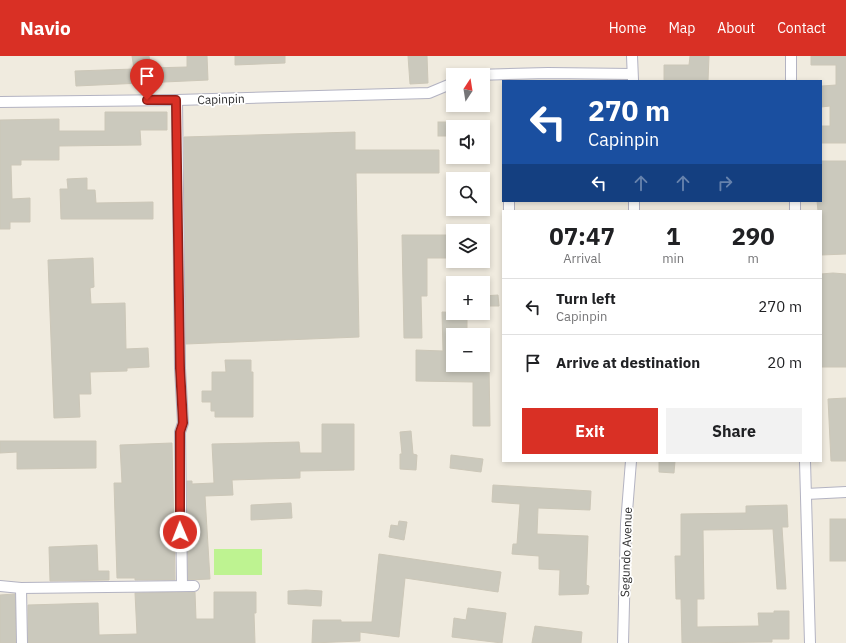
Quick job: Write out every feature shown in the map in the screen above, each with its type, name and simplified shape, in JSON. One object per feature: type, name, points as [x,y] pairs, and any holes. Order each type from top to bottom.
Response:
[{"type":"street","points":[[490,75],[548,73],[633,78],[632,56]]},
{"type":"street","points":[[791,56],[791,80]]},
{"type":"street","name":"Capinpin","points":[[0,102],[176,100],[429,93],[446,86]]},
{"type":"street","points":[[176,100],[180,368],[183,423],[180,432],[182,586]]},
{"type":"street","name":"Segundo Avenue","points":[[623,643],[626,524],[631,462]]},
{"type":"street","points":[[805,462],[810,643]]},
{"type":"street","points":[[806,494],[846,492]]},
{"type":"street","points":[[0,586],[21,588],[194,586]]},
{"type":"street","points":[[21,588],[22,643]]},
{"type":"green space","points":[[214,549],[262,549],[262,575],[214,575]]},
{"type":"building","points":[[132,56],[149,56],[151,68],[187,67],[187,56],[207,56],[208,80],[76,86],[75,71],[134,69]]},
{"type":"building","points":[[235,56],[285,56],[285,63],[235,65]]},
{"type":"building","points":[[408,56],[427,56],[428,83],[410,84]]},
{"type":"building","points":[[690,56],[709,56],[708,80],[664,80],[664,65],[689,65]]},
{"type":"building","points":[[811,56],[846,56],[846,143],[822,143],[822,126],[830,126],[830,106],[822,107],[822,86],[836,85],[836,65],[811,65]]},
{"type":"building","points":[[105,112],[167,112],[167,130],[140,130],[141,145],[59,146],[59,160],[21,160],[21,165],[11,165],[12,199],[30,198],[30,222],[10,222],[10,229],[0,229],[0,120],[59,119],[59,131],[105,131]]},
{"type":"building","points":[[438,122],[446,122],[446,136],[438,136]]},
{"type":"building","points":[[355,132],[355,150],[439,150],[439,173],[356,173],[359,337],[186,344],[184,137]]},
{"type":"building","points":[[822,161],[846,161],[846,254],[822,255],[822,210],[818,210],[817,202],[822,202]]},
{"type":"building","points":[[87,178],[87,190],[95,190],[96,203],[153,202],[153,219],[61,219],[60,189],[68,189],[67,179]]},
{"type":"building","points":[[402,235],[446,235],[446,258],[427,258],[427,296],[421,296],[422,338],[404,338]]},
{"type":"building","points":[[93,258],[94,287],[90,288],[91,304],[125,303],[126,349],[148,348],[149,367],[127,368],[127,371],[90,372],[91,394],[79,394],[80,417],[54,418],[48,260]]},
{"type":"building","points":[[822,274],[846,274],[846,367],[822,367]]},
{"type":"building","points":[[498,295],[499,306],[490,306],[490,296]]},
{"type":"building","points":[[442,312],[446,312],[446,320],[467,320],[467,328],[446,328],[446,372],[489,372],[490,426],[473,426],[473,382],[416,381],[416,350],[443,351]]},
{"type":"building","points":[[225,360],[251,360],[251,372],[253,372],[253,417],[215,417],[215,411],[211,411],[211,402],[202,402],[202,391],[212,391],[212,372],[226,372]]},
{"type":"building","points":[[846,398],[846,461],[831,461],[828,399]]},
{"type":"building","points":[[322,424],[354,424],[354,470],[300,471],[300,478],[232,480],[233,495],[205,496],[210,579],[188,580],[187,481],[192,481],[192,484],[214,483],[212,444],[299,442],[300,453],[322,453]]},
{"type":"building","points":[[411,431],[413,454],[417,455],[416,470],[400,469],[400,454],[402,454],[400,432]]},
{"type":"building","points":[[0,441],[96,441],[96,468],[17,469],[17,452],[0,453]]},
{"type":"building","points":[[172,443],[175,580],[135,580],[135,578],[117,578],[114,483],[122,483],[120,445]]},
{"type":"building","points":[[451,455],[483,459],[481,472],[450,468]]},
{"type":"building","points":[[659,462],[675,462],[674,473],[659,472]]},
{"type":"building","points":[[493,485],[591,491],[590,510],[538,508],[537,534],[588,536],[586,585],[589,586],[588,594],[559,595],[560,570],[539,569],[539,556],[512,554],[513,544],[517,544],[520,504],[492,502]]},
{"type":"building","points":[[291,503],[292,518],[251,520],[251,505]]},
{"type":"building","points":[[787,505],[788,527],[782,527],[786,589],[777,589],[773,529],[703,530],[704,599],[697,599],[697,627],[759,626],[758,613],[789,611],[789,639],[772,639],[772,642],[682,643],[681,599],[676,599],[675,556],[681,556],[681,514],[746,513],[746,506]]},
{"type":"building","points":[[830,519],[846,519],[846,561],[830,561]]},
{"type":"building","points":[[399,521],[407,522],[404,540],[389,537],[391,525],[398,526]]},
{"type":"building","points":[[97,545],[98,571],[109,571],[109,580],[50,581],[49,547]]},
{"type":"building","points":[[379,554],[501,572],[498,592],[405,578],[399,637],[360,632],[360,641],[312,643],[313,620],[372,622]]},
{"type":"building","points":[[288,591],[322,591],[321,606],[288,604]]},
{"type":"building","points":[[195,592],[196,619],[214,619],[214,592],[256,592],[256,613],[254,613],[255,643],[28,643],[28,605],[98,603],[99,635],[137,634],[135,593]]},
{"type":"building","points":[[15,594],[16,643],[0,643],[0,595]]},
{"type":"building","points":[[468,608],[506,613],[502,643],[452,637],[454,618],[466,620]]},
{"type":"building","points":[[535,626],[582,632],[581,643],[532,643]]},
{"type":"route","points":[[147,100],[176,100],[180,368],[183,423],[180,432],[180,532]]}]
